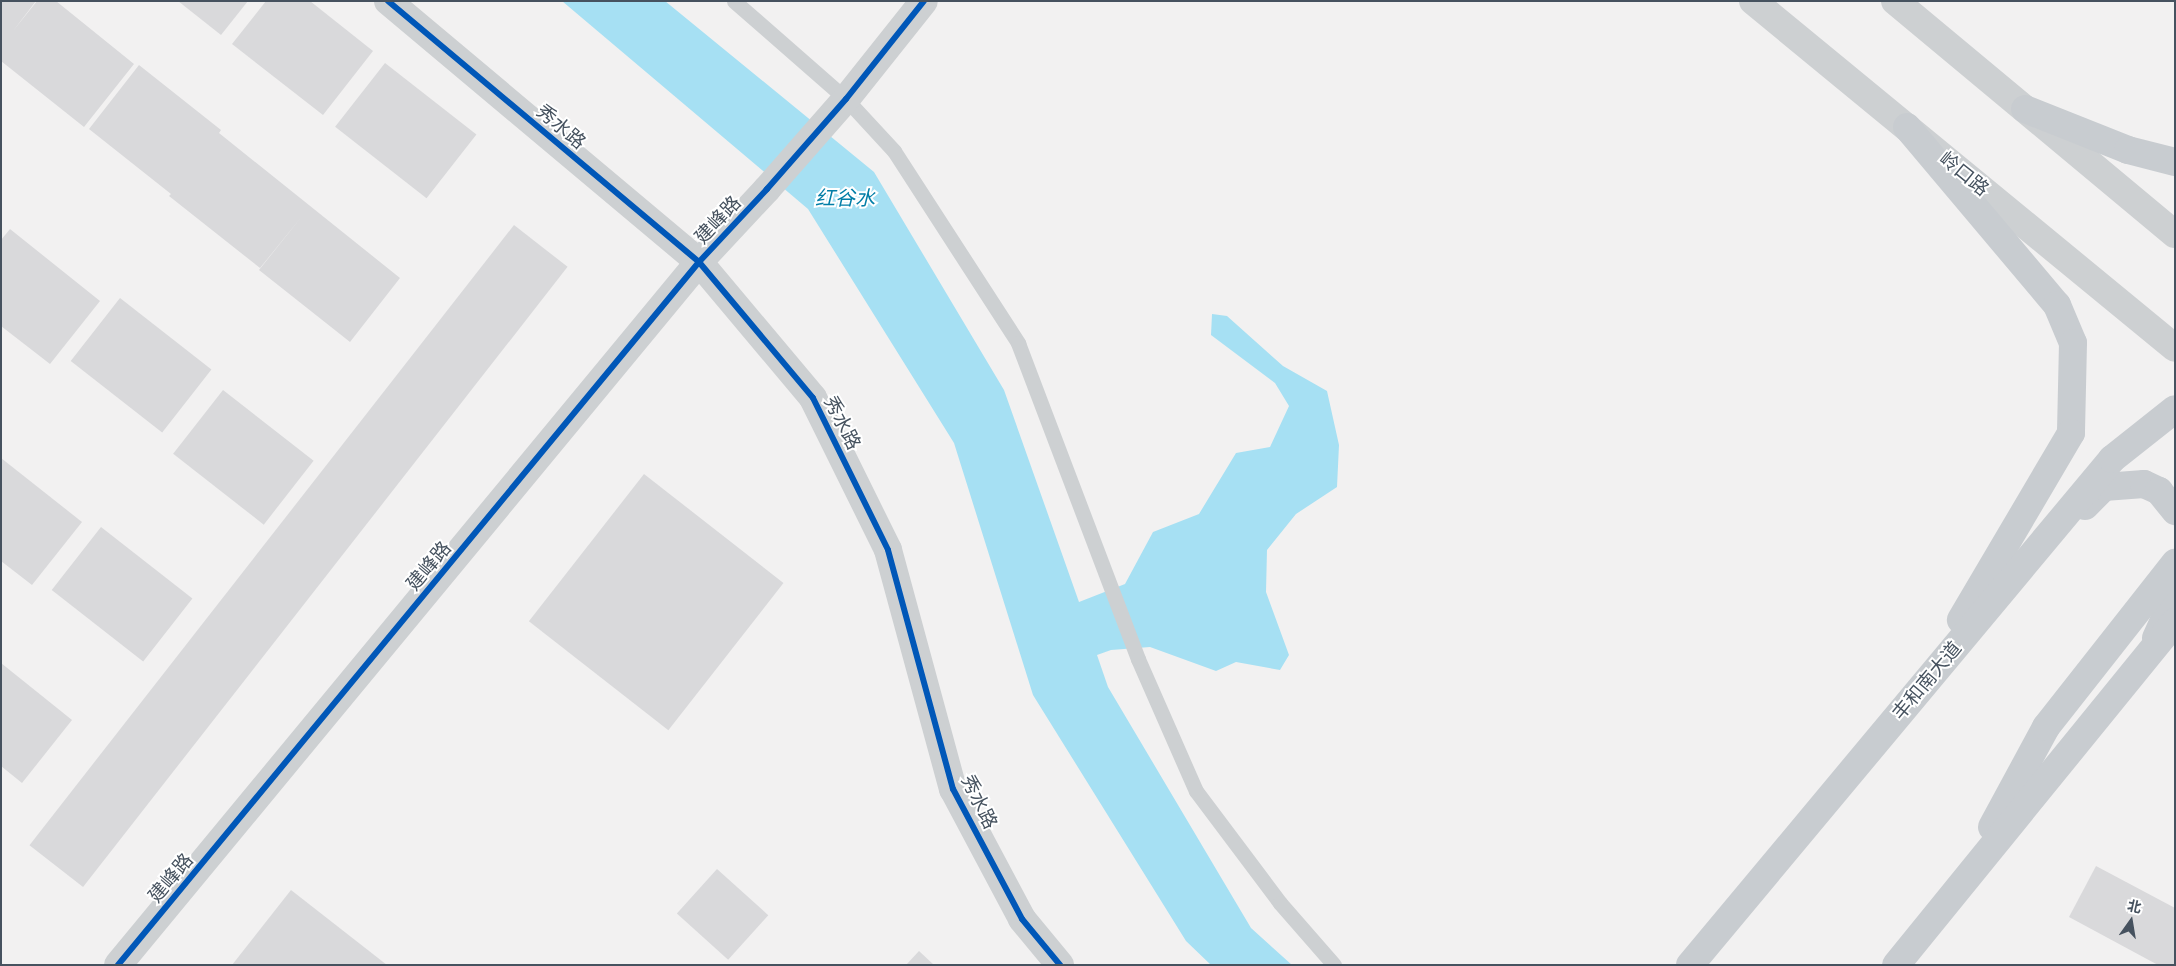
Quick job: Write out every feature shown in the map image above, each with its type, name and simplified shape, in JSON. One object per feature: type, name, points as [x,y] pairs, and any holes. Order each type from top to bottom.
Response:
[{"type":"main road","points":[[2025,109],[2128,150],[2175,162]]},
{"type":"main road","points":[[1907,127],[2057,305],[2073,343],[2071,433],[1920,690]]},
{"type":"main road","name":"丰和南大道","points":[[1690,965],[2112,459],[2175,409]]},
{"type":"main road","points":[[2028,559],[2104,487],[2144,484],[2159,491],[2175,511]]},
{"type":"main road","points":[[1962,884],[2046,727],[2175,563]]},
{"type":"main road","points":[[2148,655],[2175,596]]},
{"type":"main road","points":[[1896,965],[2175,622]]},
{"type":"main road","points":[[2049,776],[2175,650]]},
{"type":"street","name":"秀水路","points":[[388,1],[699,262],[813,398],[888,550],[953,789],[1022,919],[1060,965]]},
{"type":"street","points":[[846,99],[924,1]]},
{"type":"street","name":"岭口路","points":[[1753,1],[2175,348]]},
{"type":"street","points":[[1895,1],[2175,234]]},
{"type":"street","name":"建峰路","points":[[118,965],[699,262],[767,189],[846,99]]},
{"type":"lane","points":[[734,1],[797,53],[846,99],[894,151],[1018,343],[1138,660],[1196,791],[1280,903],[1334,965]]},
{"type":"water","name":"红谷水","points":[[562,1],[665,1],[874,172],[1004,390],[1079,602],[1125,584],[1153,532],[1199,514],[1236,453],[1270,447],[1289,406],[1275,383],[1211,335],[1212,314],[1227,316],[1283,366],[1327,391],[1339,445],[1337,487],[1296,514],[1267,550],[1266,592],[1289,655],[1280,670],[1236,662],[1216,671],[1150,647],[1111,650],[1097,655],[1108,687],[1251,928],[1292,965],[1211,965],[1186,941],[1033,695],[954,443],[808,209]]},
{"type":"building","points":[[1,1],[36,1],[13,31],[37,1],[56,1],[134,64],[84,127],[1,61]]},
{"type":"building","points":[[178,1],[248,1],[221,35]]},
{"type":"building","points":[[266,1],[310,1],[373,51],[323,115],[232,44]]},
{"type":"building","points":[[385,63],[476,134],[427,198],[335,127]]},
{"type":"building","points":[[139,65],[221,130],[219,133],[400,278],[350,342],[259,270],[303,215],[260,268],[169,196],[171,194],[89,129]]},
{"type":"building","points":[[514,225],[568,267],[83,887],[29,845]]},
{"type":"building","points":[[10,229],[100,301],[50,364],[1,326],[1,240]]},
{"type":"building","points":[[120,298],[211,369],[162,432],[71,361]]},
{"type":"building","points":[[223,390],[314,461],[264,525],[173,454]]},
{"type":"building","points":[[1,458],[82,522],[32,585],[1,561]]},
{"type":"building","points":[[644,474],[783,583],[668,730],[529,621]]},
{"type":"building","points":[[101,527],[192,598],[143,661],[52,590]]},
{"type":"building","points":[[1,663],[72,720],[22,783],[1,766]]},
{"type":"building","points":[[2096,866],[2175,908],[2175,965],[2158,965],[2069,917]]},
{"type":"building","points":[[717,869],[768,915],[728,960],[677,914]]},
{"type":"building","points":[[291,890],[387,965],[232,965]]},
{"type":"building","points":[[919,951],[934,965],[906,965]]},
{"type":"cycle path","points":[[388,1],[699,262],[813,398],[888,550],[953,789],[1022,919],[1060,965]]},
{"type":"cycle path","points":[[118,965],[699,262],[767,189],[846,99],[924,1]]}]
